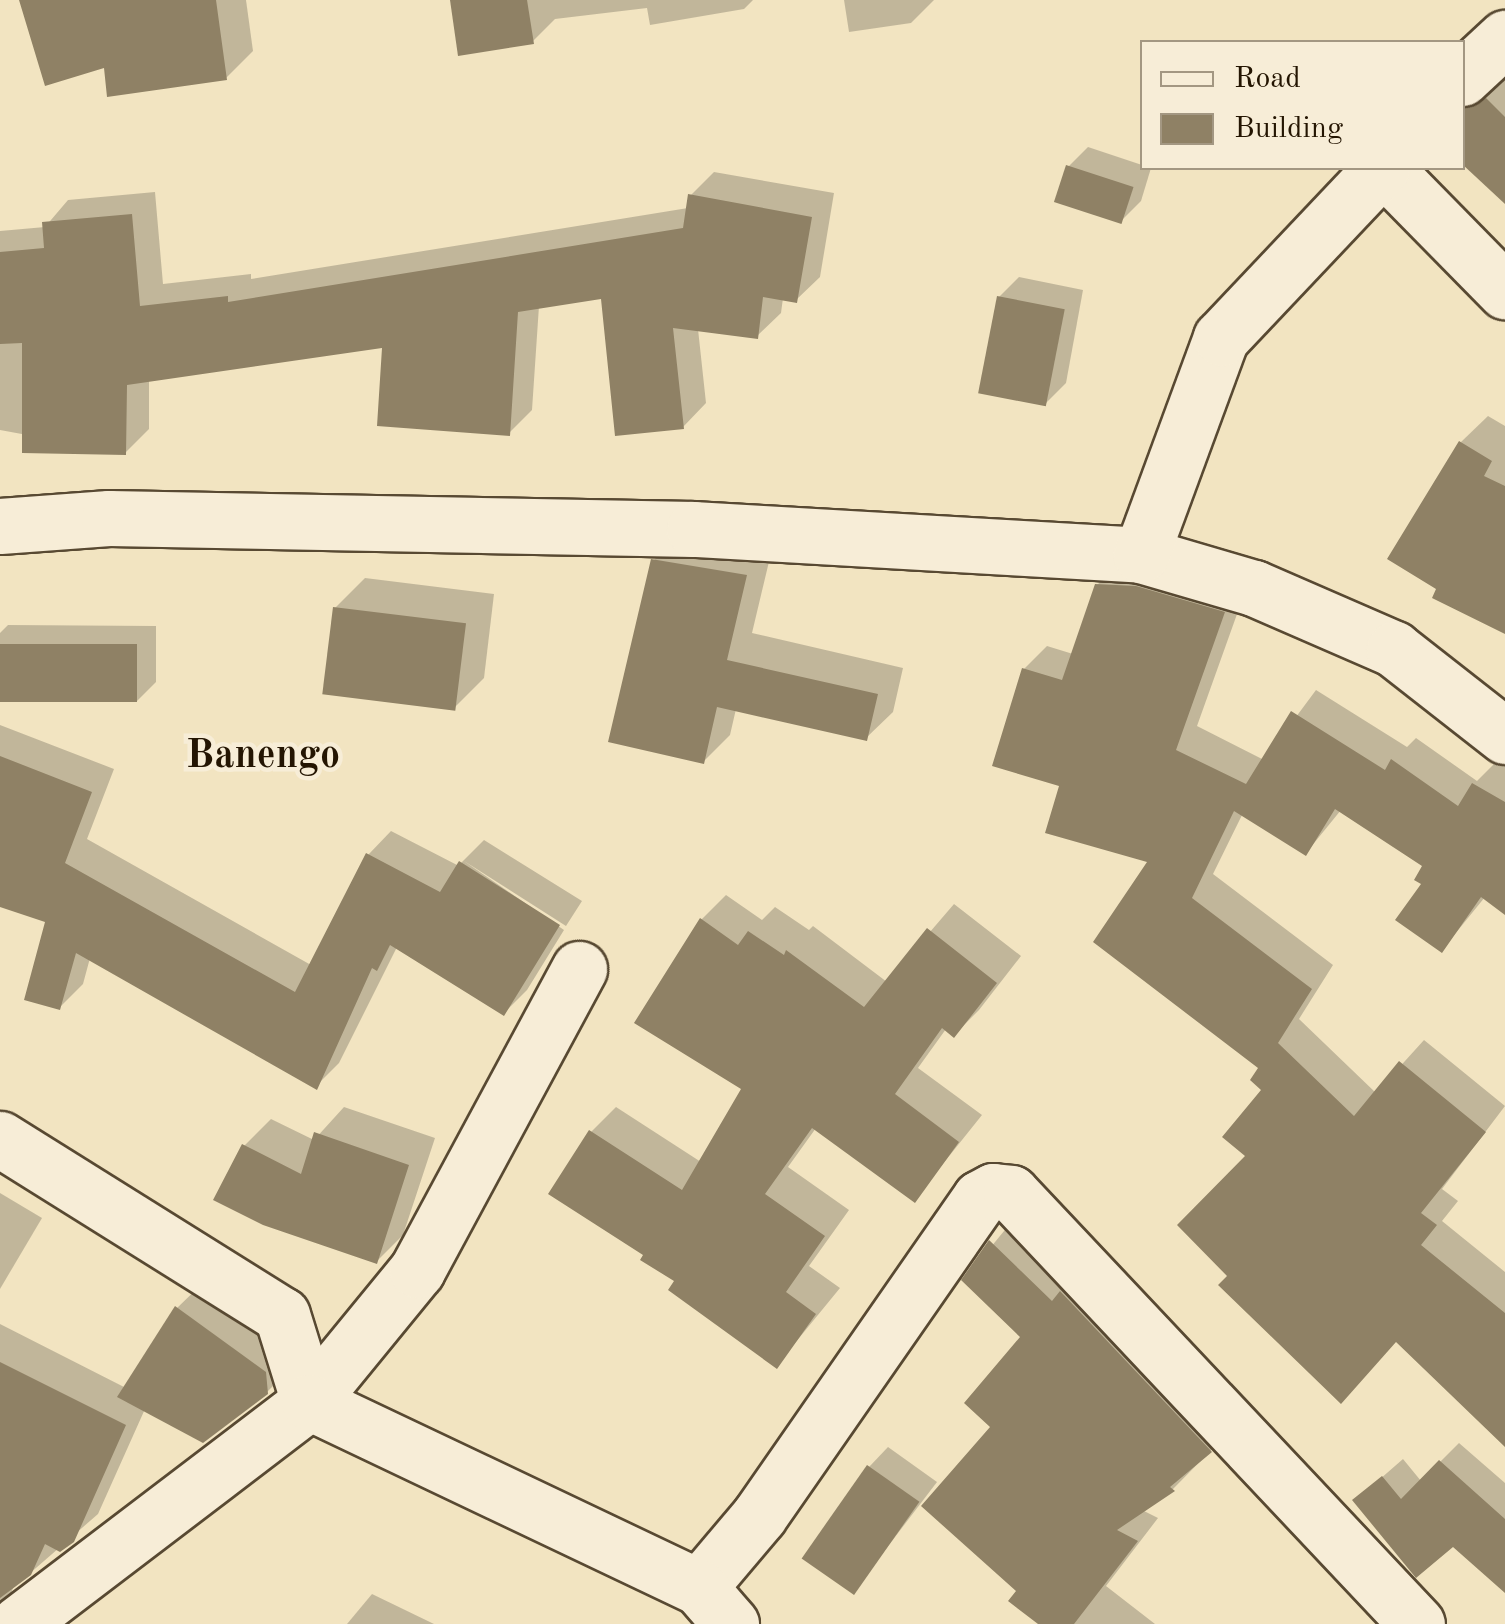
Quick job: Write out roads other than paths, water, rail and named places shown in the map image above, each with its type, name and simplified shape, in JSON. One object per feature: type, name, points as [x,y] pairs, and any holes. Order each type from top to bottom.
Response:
[{"type":"street","points":[[1465,75],[1505,38]]},
{"type":"street","points":[[1141,556],[1221,338],[1381,170]]},
{"type":"street","points":[[1385,170],[1505,291]]},
{"type":"street","points":[[0,526],[110,518],[694,529],[1141,556],[1254,588],[1394,649],[1505,736]]},
{"type":"street","points":[[18,1624],[309,1402],[416,1270],[578,968]]},
{"type":"street","points":[[0,1139],[282,1316],[309,1402],[715,1605],[759,1516],[980,1198],[993,1191],[1011,1193],[1416,1624]]},
{"type":"district","name":"Banengo","points":[[263,757]]}]
